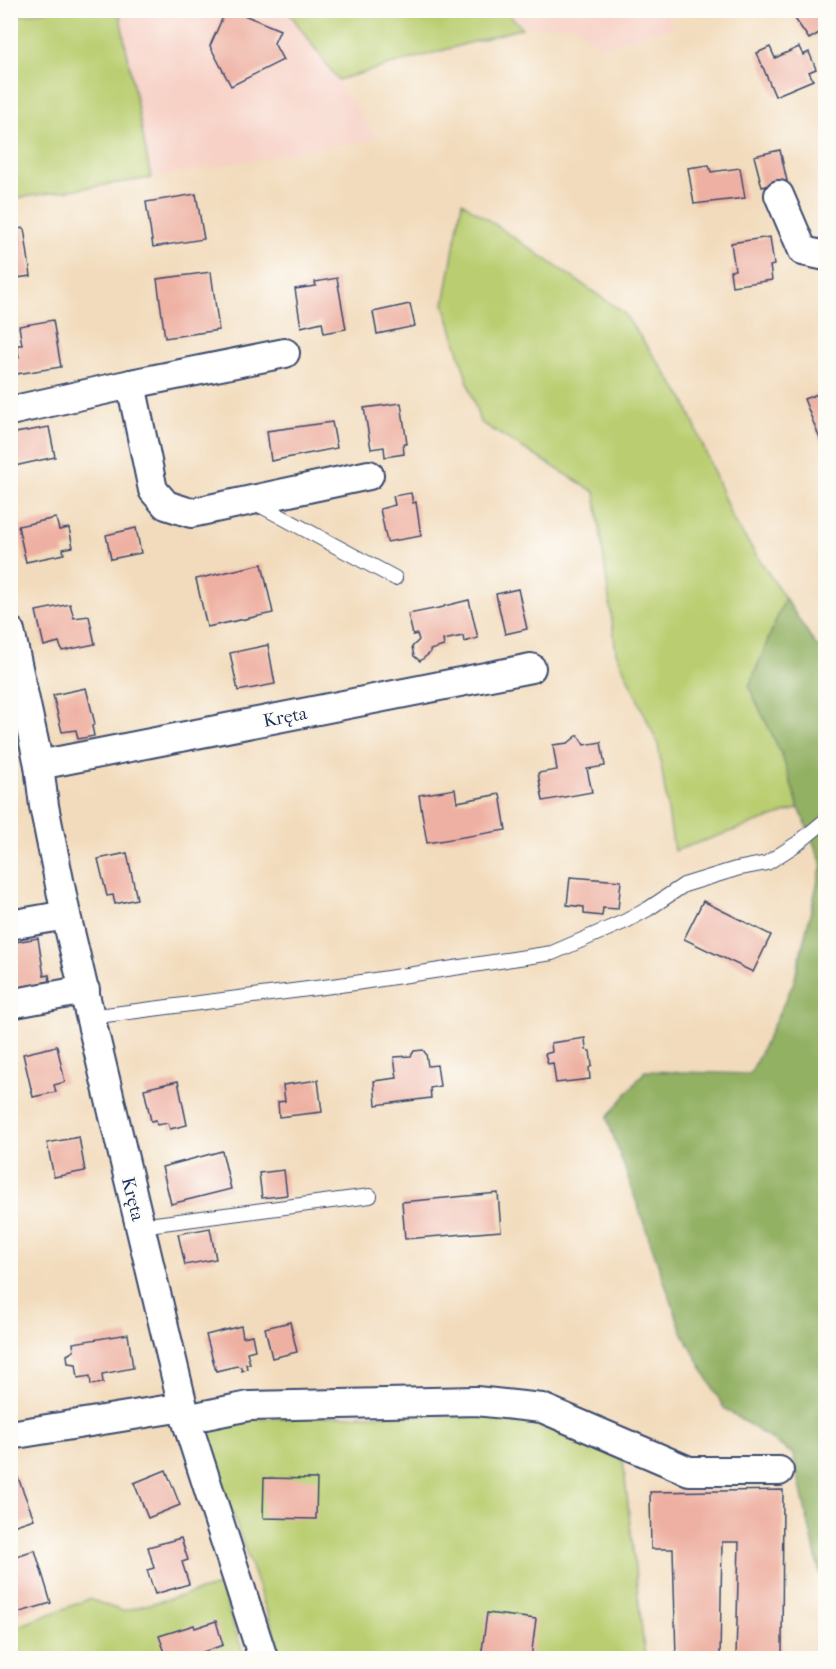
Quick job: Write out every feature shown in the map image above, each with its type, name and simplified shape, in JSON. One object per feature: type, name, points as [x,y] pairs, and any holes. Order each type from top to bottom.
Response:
[{"type":"street","points":[[779,195],[803,251],[825,256]]},
{"type":"street","points":[[10,411],[285,353]]},
{"type":"street","points":[[131,384],[153,490],[166,504],[190,513],[369,475]]},
{"type":"street","name":"Kręta","points":[[10,631],[39,765],[44,806],[66,915],[185,1413],[263,1659]]},
{"type":"street","name":"Kręta","points":[[39,765],[531,668]]},
{"type":"street","points":[[10,925],[66,915]]},
{"type":"street","points":[[10,1004],[87,1003]]},
{"type":"street","points":[[10,1435],[249,1406],[476,1401],[542,1408],[689,1471],[779,1471]]},
{"type":"lane","points":[[249,500],[395,578]]},
{"type":"lane","points":[[87,1003],[355,983],[552,953],[626,921],[684,885],[736,869],[767,863],[798,843],[825,820]]},
{"type":"lane","points":[[140,1226],[370,1196]]},
{"type":"shaded area","points":[[119,11],[288,11],[378,138],[151,178]]},
{"type":"shaded area","points":[[506,11],[667,11],[672,28],[600,47],[574,24],[522,28]]},
{"type":"green space","points":[[51,10],[119,11],[151,178],[11,199],[11,17]]},
{"type":"green space","points":[[453,10],[506,11],[522,28],[338,80],[288,11],[376,11],[403,18]]},
{"type":"green space","points":[[462,202],[623,312],[684,399],[733,520],[785,598],[749,687],[782,755],[799,808],[674,851],[658,744],[616,652],[595,492],[480,422],[444,304]]},
{"type":"green space","points":[[785,598],[815,644],[826,655],[825,1658],[823,1658],[824,1592],[793,1454],[724,1408],[682,1332],[607,1118],[645,1071],[750,1074],[794,982],[822,864],[799,808],[782,755],[749,687]]},
{"type":"green space","points":[[363,1415],[479,1416],[534,1422],[623,1460],[645,1658],[283,1658],[203,1429],[253,1419]]},
{"type":"green space","points":[[220,1586],[245,1658],[11,1658],[11,1629],[89,1599],[122,1611]]},
{"type":"building","points":[[226,10],[232,10],[280,30],[274,43],[283,60],[231,86],[210,46]]},
{"type":"building","points":[[789,10],[824,10],[826,29],[809,39]]},
{"type":"building","points":[[770,47],[775,58],[799,47],[803,55],[809,52],[816,69],[809,72],[813,80],[775,96],[757,53]]},
{"type":"building","points":[[780,150],[787,181],[762,187],[754,156]]},
{"type":"building","points":[[709,165],[711,172],[740,168],[745,198],[694,204],[688,168]]},
{"type":"building","points":[[196,194],[204,239],[153,247],[146,202]]},
{"type":"building","points":[[24,228],[31,276],[10,279],[10,230]]},
{"type":"building","points":[[770,237],[774,265],[770,266],[772,280],[732,286],[730,271],[735,270],[731,243]]},
{"type":"building","points":[[211,272],[219,330],[165,338],[157,279]]},
{"type":"building","points":[[337,278],[346,329],[324,333],[322,322],[301,327],[295,289],[316,286],[315,282]]},
{"type":"building","points":[[410,304],[415,326],[377,334],[373,312]]},
{"type":"building","points":[[53,320],[61,367],[10,375],[10,358],[19,357],[17,345],[22,345],[19,326]]},
{"type":"building","points":[[826,391],[826,442],[822,444],[804,399]]},
{"type":"building","points":[[401,403],[407,444],[403,444],[404,454],[385,457],[384,447],[371,449],[364,408]]},
{"type":"building","points":[[332,422],[337,448],[271,461],[267,431]]},
{"type":"building","points":[[49,427],[55,457],[10,467],[10,434]]},
{"type":"building","points":[[411,493],[413,503],[416,502],[421,536],[387,542],[380,509],[395,505],[393,496]]},
{"type":"building","points":[[56,518],[59,530],[69,528],[73,547],[63,549],[64,554],[26,562],[18,526]]},
{"type":"building","points":[[136,528],[141,553],[111,559],[106,535]]},
{"type":"building","points":[[262,564],[273,613],[207,627],[196,579]]},
{"type":"building","points":[[518,589],[527,629],[505,634],[496,594]]},
{"type":"building","points":[[469,600],[478,638],[464,642],[463,636],[443,640],[444,646],[430,650],[430,653],[420,661],[414,656],[412,647],[419,640],[417,634],[413,635],[408,614]]},
{"type":"building","points":[[70,604],[74,618],[89,616],[95,644],[62,651],[59,642],[44,646],[36,611]]},
{"type":"building","points":[[268,645],[275,684],[238,691],[230,653]]},
{"type":"building","points":[[86,688],[95,724],[92,726],[94,736],[78,739],[76,730],[62,732],[53,695]]},
{"type":"building","points":[[578,735],[584,745],[601,742],[605,766],[587,769],[592,792],[543,801],[538,773],[557,770],[553,745],[568,743]]},
{"type":"building","points":[[455,789],[457,802],[500,794],[506,830],[427,843],[419,795]]},
{"type":"building","points":[[127,853],[137,899],[115,904],[113,895],[107,896],[98,859]]},
{"type":"building","points":[[570,877],[621,881],[618,909],[603,908],[602,916],[584,914],[584,907],[567,905]]},
{"type":"building","points":[[703,901],[771,935],[753,972],[684,939]]},
{"type":"building","points":[[38,938],[44,976],[49,975],[50,981],[10,989],[10,943]]},
{"type":"building","points":[[585,1038],[586,1050],[590,1051],[592,1066],[589,1068],[590,1079],[556,1083],[553,1063],[548,1064],[545,1054],[552,1052],[551,1043]]},
{"type":"building","points":[[57,1046],[65,1082],[54,1085],[56,1092],[33,1097],[23,1054]]},
{"type":"building","points":[[423,1050],[428,1066],[437,1065],[440,1086],[430,1088],[431,1098],[376,1105],[374,1081],[397,1078],[394,1057],[411,1056],[414,1051]]},
{"type":"building","points":[[318,1080],[322,1112],[279,1117],[278,1102],[285,1101],[283,1085]]},
{"type":"building","points":[[178,1081],[187,1125],[170,1129],[168,1123],[157,1125],[156,1120],[151,1121],[144,1089]]},
{"type":"building","points":[[79,1137],[85,1171],[54,1177],[47,1143]]},
{"type":"building","points":[[222,1151],[231,1189],[171,1204],[162,1167]]},
{"type":"building","points":[[284,1170],[287,1195],[262,1198],[259,1173]]},
{"type":"building","points":[[498,1193],[501,1231],[405,1239],[402,1202]]},
{"type":"building","points":[[210,1228],[216,1259],[185,1265],[178,1234]]},
{"type":"building","points":[[290,1322],[297,1352],[272,1358],[265,1328]]},
{"type":"building","points":[[241,1326],[243,1337],[252,1335],[255,1350],[247,1352],[250,1364],[246,1364],[247,1369],[242,1371],[241,1367],[237,1366],[216,1371],[206,1335]]},
{"type":"building","points":[[128,1334],[133,1368],[102,1374],[103,1383],[91,1385],[90,1376],[78,1378],[76,1364],[68,1363],[67,1355],[74,1351],[73,1343]]},
{"type":"building","points":[[166,1470],[180,1505],[148,1518],[134,1483]]},
{"type":"building","points":[[17,1475],[34,1519],[10,1527],[10,1478]]},
{"type":"building","points":[[264,1478],[317,1479],[316,1519],[263,1518]]},
{"type":"building","points":[[783,1490],[782,1658],[736,1658],[739,1542],[722,1542],[720,1658],[676,1658],[673,1549],[651,1549],[650,1492]]},
{"type":"building","points":[[181,1538],[188,1560],[182,1562],[189,1584],[155,1594],[147,1570],[154,1568],[148,1547]]},
{"type":"building","points":[[35,1550],[51,1603],[10,1615],[10,1558]]},
{"type":"building","points":[[487,1613],[536,1619],[531,1658],[481,1658]]},
{"type":"building","points":[[216,1621],[223,1645],[203,1652],[205,1658],[167,1658],[159,1636]]}]
